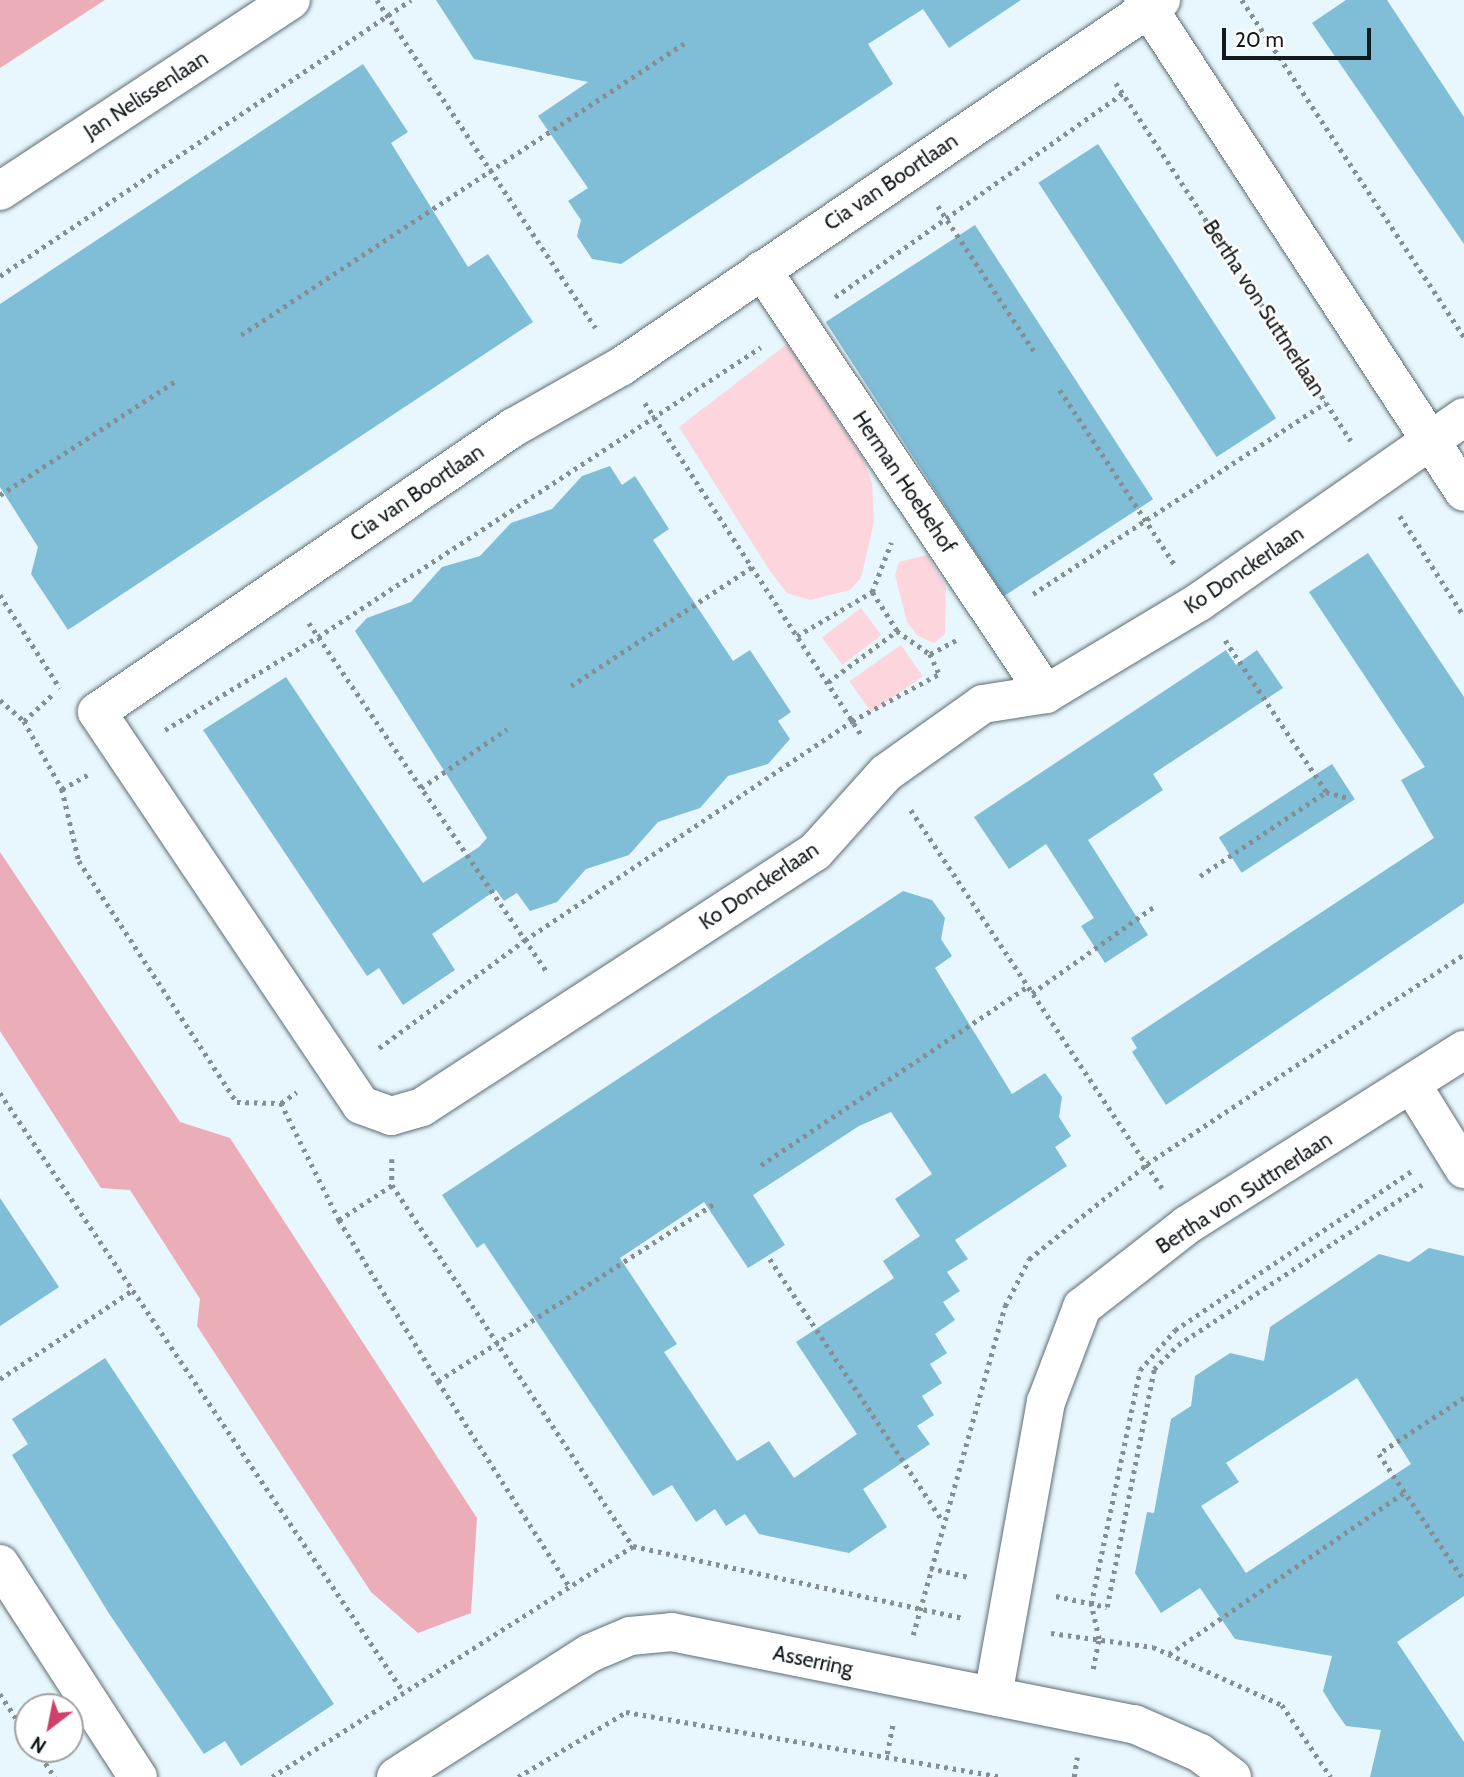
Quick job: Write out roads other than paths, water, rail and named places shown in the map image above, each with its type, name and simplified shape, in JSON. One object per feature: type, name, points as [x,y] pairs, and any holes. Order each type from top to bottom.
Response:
[{"type":"street","name":"Jan Nelissenlaan","points":[[0,191],[291,0]]},
{"type":"street","name":"Cia van Boortlaan","points":[[391,1116],[361,1105],[97,712],[514,427],[622,366],[1092,45],[1150,2]]},
{"type":"street","points":[[1150,2],[1464,492]]},
{"type":"street","name":"Herman Hoebehof","points":[[762,270],[1046,695]]},
{"type":"street","name":"Ko Donckerlaan","points":[[391,1116],[422,1107],[815,852],[886,773],[983,704],[1046,695],[1199,601],[1464,417]]},
{"type":"street","name":"Bertha von Suttnerlaan","points":[[993,1696],[1016,1587],[1046,1402],[1082,1307],[1187,1225],[1464,1050]]},
{"type":"street","points":[[1412,1085],[1458,1158]]},
{"type":"street","points":[[0,1564],[138,1777]]},
{"type":"street","name":"Asserring","points":[[404,1774],[590,1653],[630,1636],[672,1632],[1134,1724],[1200,1753],[1232,1777]]}]
